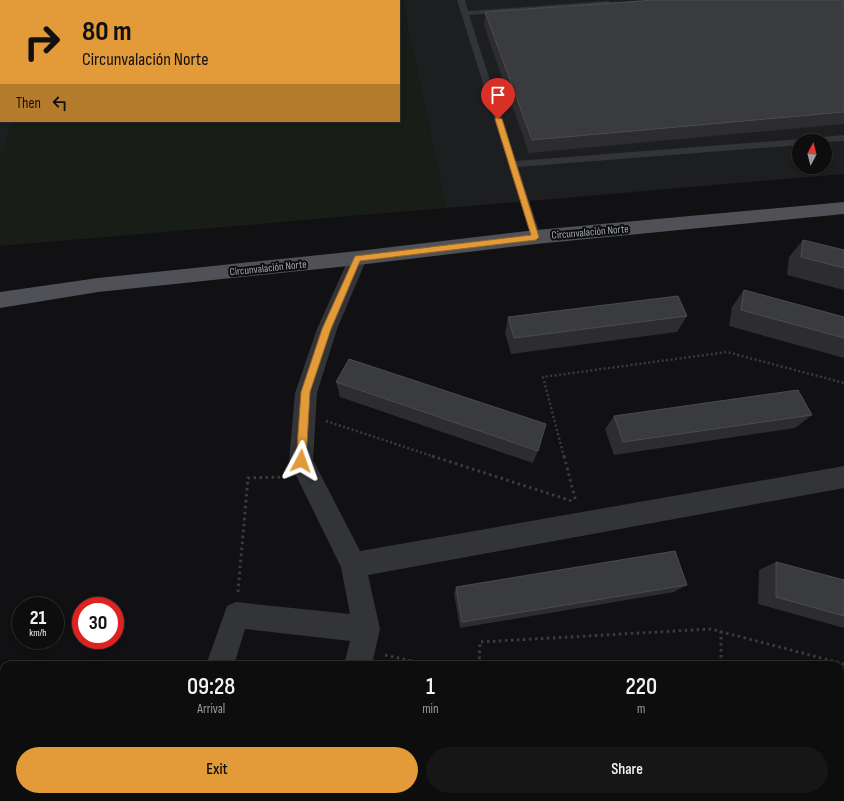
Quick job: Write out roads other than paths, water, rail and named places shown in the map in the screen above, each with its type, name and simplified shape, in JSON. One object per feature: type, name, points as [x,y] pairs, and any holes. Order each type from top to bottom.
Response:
[{"type":"main road","name":"Circunvalación Norte","points":[[0,300],[98,286],[536,237],[844,208]]},
{"type":"main road","name":"Circunvalación Norte","points":[[0,288],[98,286]]},
{"type":"street","points":[[221,661],[236,615],[362,648],[353,564],[301,461],[306,392],[326,329],[358,258]]},
{"type":"street","points":[[353,564],[844,477]]},
{"type":"lane","points":[[461,0],[536,237]]},
{"type":"lane","points":[[465,12],[616,3]]},
{"type":"lane","points":[[832,139],[844,138]]},
{"type":"lane","points":[[513,164],[792,143]]}]
